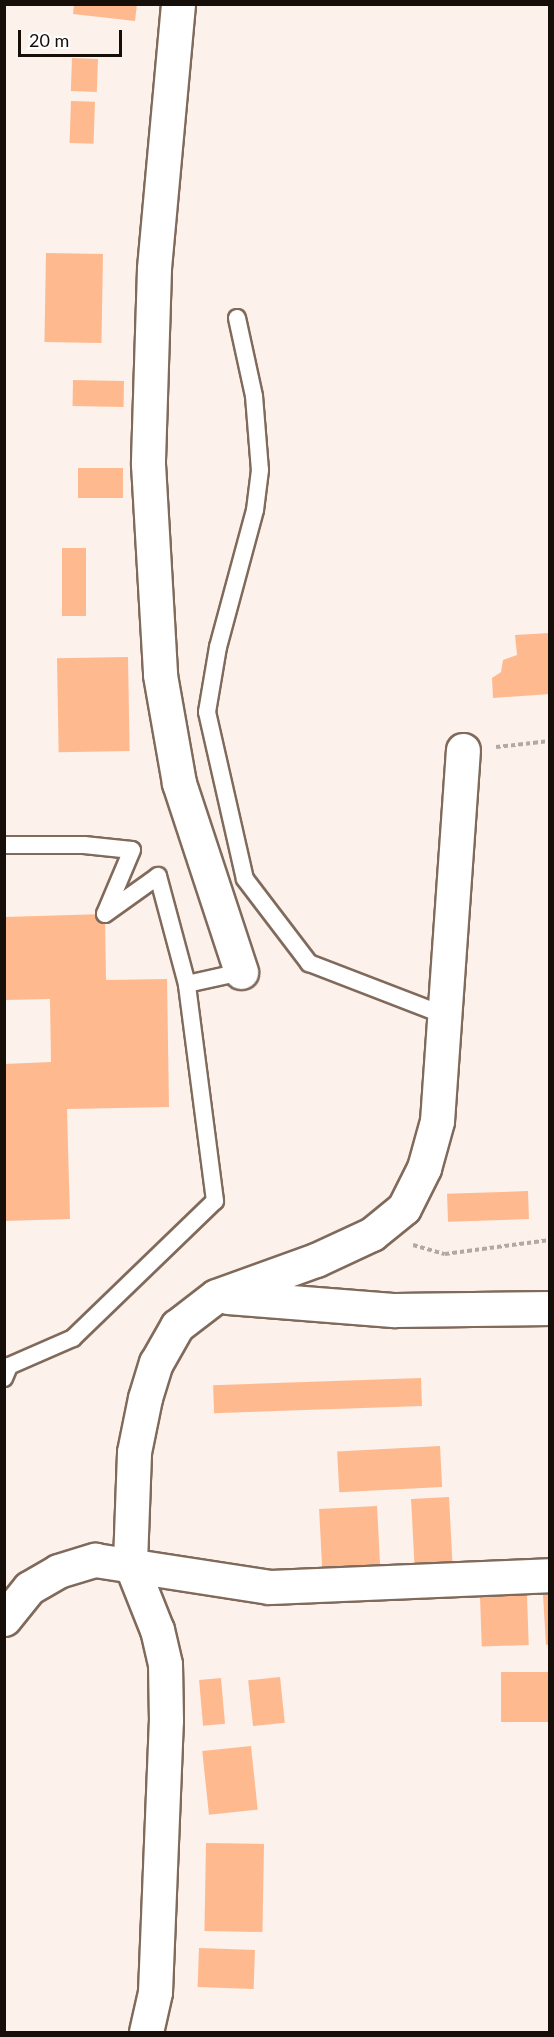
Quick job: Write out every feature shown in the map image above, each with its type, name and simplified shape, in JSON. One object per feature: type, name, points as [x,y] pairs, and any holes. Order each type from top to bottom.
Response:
[{"type":"street","points":[[178,4],[154,269],[148,464],[160,675],[179,783],[240,972]]},
{"type":"street","points":[[146,2032],[154,1992],[160,1900],[165,1664],[156,1629],[130,1562],[134,1452],[153,1372],[177,1326],[216,1296],[316,1260],[372,1234],[404,1208],[424,1168],[437,1121],[463,750]]},
{"type":"street","points":[[216,1296],[395,1310],[549,1308]]},
{"type":"street","points":[[4,1619],[29,1588],[58,1571],[95,1560],[130,1562],[240,1585],[269,1587],[549,1575]]},
{"type":"lane","points":[[237,318],[254,396],[260,470],[255,510],[218,647],[207,712],[245,879],[309,963],[446,1016]]},
{"type":"lane","points":[[4,845],[84,845],[132,850],[105,914],[158,876],[187,984],[215,1201],[73,1338],[9,1366],[4,1378]]},
{"type":"lane","points":[[187,984],[240,972]]},
{"type":"path","points":[[463,750],[549,741]]},
{"type":"path","points":[[372,1234],[445,1254],[549,1240]]},
{"type":"building","points":[[74,4],[137,4],[135,21],[73,14]]},
{"type":"building","points":[[72,58],[98,59],[97,92],[71,91]]},
{"type":"building","points":[[71,101],[95,102],[94,144],[70,143]]},
{"type":"building","points":[[46,253],[103,254],[101,343],[44,342]]},
{"type":"building","points":[[73,380],[124,381],[124,407],[73,406]]},
{"type":"building","points":[[78,468],[123,468],[123,498],[78,498]]},
{"type":"building","points":[[62,548],[86,548],[86,616],[62,616]]},
{"type":"building","points":[[550,633],[550,694],[493,698],[492,678],[501,672],[503,660],[517,655],[515,635]]},
{"type":"building","points":[[128,657],[130,751],[59,752],[57,658]]},
{"type":"building","points":[[105,914],[106,980],[167,979],[169,1107],[67,1109],[70,1219],[4,1221],[4,1064],[51,1062],[50,999],[4,1000],[4,917]]},
{"type":"building","points":[[528,1191],[529,1219],[448,1222],[447,1194]]},
{"type":"building","points":[[421,1378],[422,1406],[214,1413],[213,1385]]},
{"type":"building","points":[[440,1446],[442,1487],[339,1492],[337,1451]]},
{"type":"building","points":[[449,1497],[453,1564],[415,1566],[411,1499]]},
{"type":"building","points":[[377,1506],[381,1573],[323,1576],[319,1509]]},
{"type":"building","points":[[527,1595],[529,1645],[482,1647],[480,1597]]},
{"type":"building","points":[[543,1595],[550,1595],[550,1644],[546,1645]]},
{"type":"building","points":[[501,1672],[550,1672],[550,1722],[501,1722]]},
{"type":"building","points":[[280,1677],[285,1723],[253,1726],[248,1680]]},
{"type":"building","points":[[221,1678],[225,1724],[203,1726],[199,1680]]},
{"type":"building","points":[[251,1746],[258,1810],[209,1815],[202,1751]]},
{"type":"building","points":[[206,1843],[264,1844],[262,1932],[204,1931]]},
{"type":"building","points":[[199,1948],[255,1950],[254,1989],[198,1987]]}]
